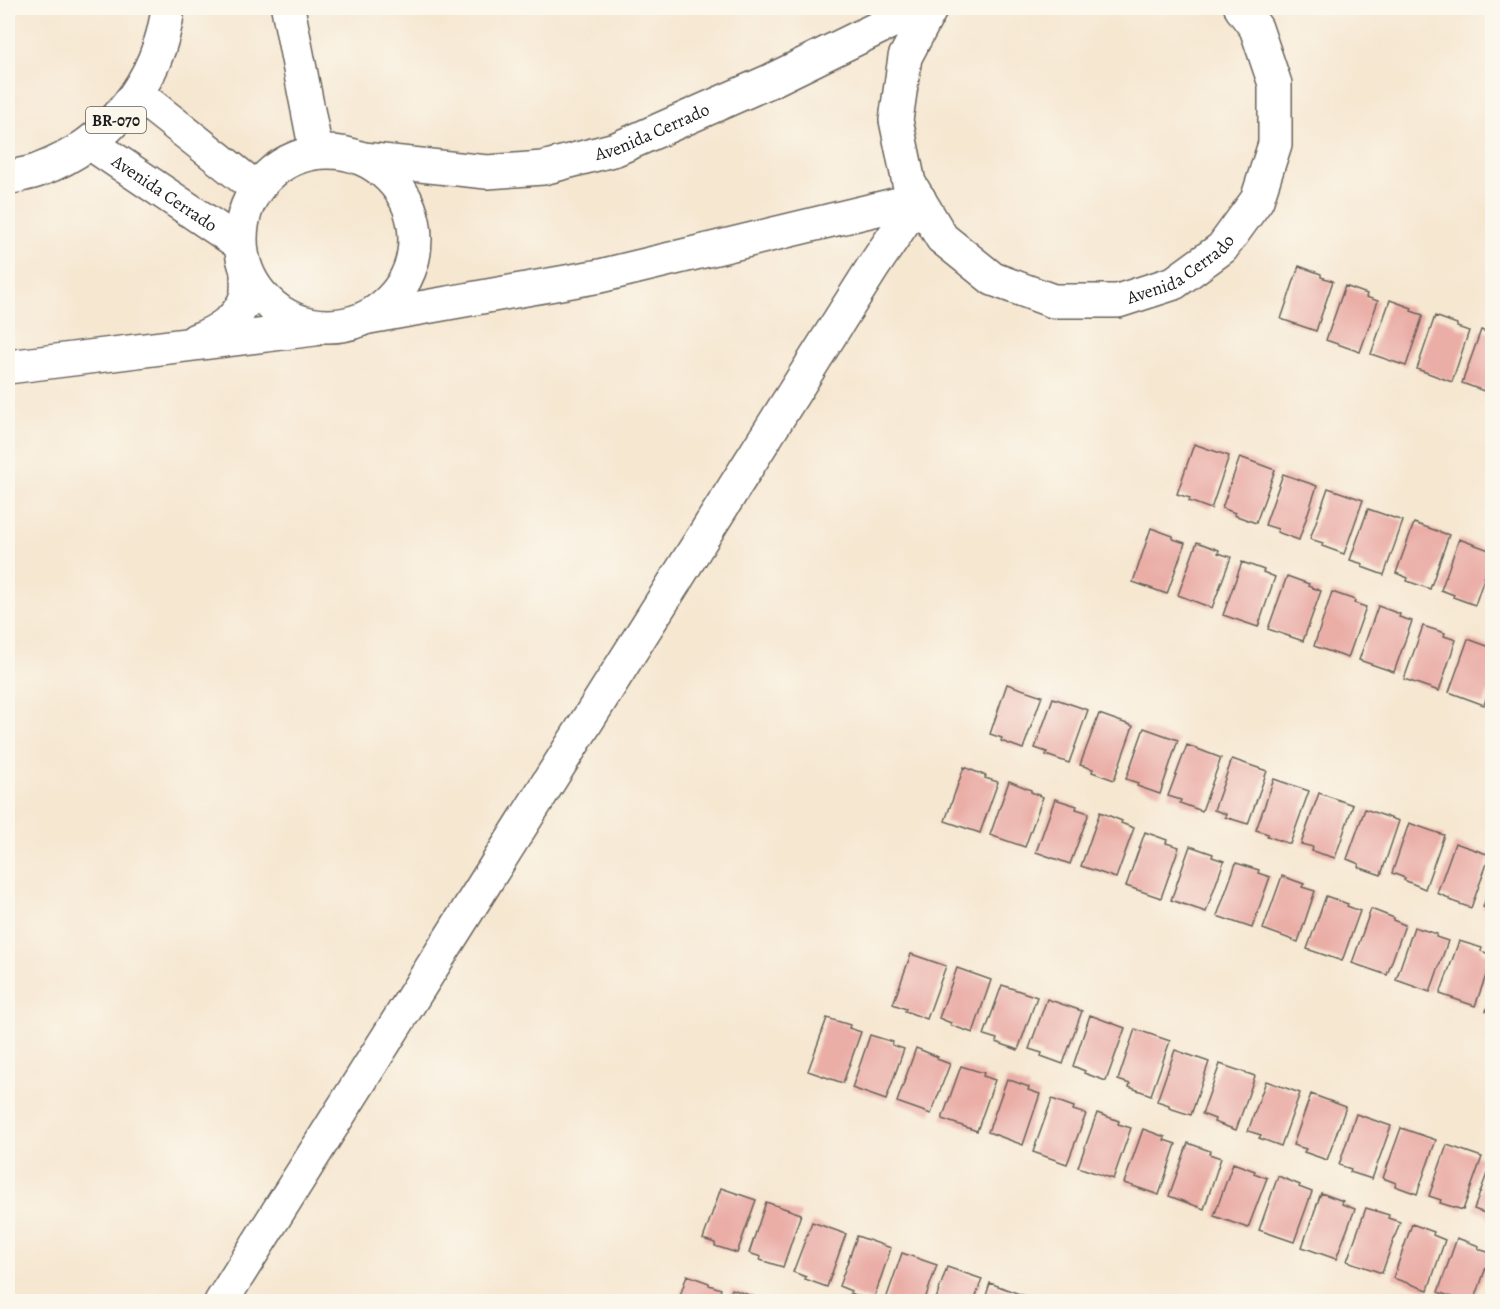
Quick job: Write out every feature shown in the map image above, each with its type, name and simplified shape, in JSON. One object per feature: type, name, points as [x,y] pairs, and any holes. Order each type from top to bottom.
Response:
[{"type":"main road","name":"BR-070","points":[[8,178],[37,172],[63,160],[90,143],[117,118],[137,94],[155,58],[166,25],[168,8]]},
{"type":"main road","points":[[288,8],[316,151]]},
{"type":"main road","name":"Avenida Cerrado","points":[[243,259],[244,215],[256,188],[278,168],[304,155],[316,151],[334,152],[363,159],[487,172],[543,168],[616,149],[770,81],[920,8]]},
{"type":"main road","name":"Avenida Cerrado","points":[[931,8],[905,57],[896,120],[909,183],[942,238],[993,279],[1053,301],[1118,302],[1174,283],[1222,248],[1257,200],[1275,144],[1275,84],[1256,28],[1240,8]]},
{"type":"main road","points":[[137,94],[256,188]]},
{"type":"main road","name":"Avenida Cerrado","points":[[90,143],[243,259],[262,298],[286,316],[314,326],[355,322],[600,276],[919,199]]},
{"type":"main road","name":"Avenida Cerrado","points":[[355,322],[392,300],[407,278],[415,251],[414,223],[404,196],[386,174],[363,159]]},
{"type":"main road","points":[[221,1302],[853,297],[919,199]]},
{"type":"main road","points":[[177,346],[206,336],[223,327],[239,311],[246,296],[243,259]]},
{"type":"main road","points":[[8,367],[355,322]]},
{"type":"building","points":[[1299,266],[1333,281],[1316,331],[1281,319]]},
{"type":"building","points":[[1345,286],[1367,294],[1366,297],[1378,301],[1360,352],[1326,340]]},
{"type":"building","points":[[1390,300],[1412,308],[1411,311],[1423,315],[1406,366],[1371,354]]},
{"type":"building","points":[[1435,316],[1469,331],[1452,382],[1417,369]]},
{"type":"building","points":[[1481,330],[1492,334],[1492,394],[1462,383]]},
{"type":"building","points":[[1194,444],[1229,456],[1211,509],[1177,494]]},
{"type":"building","points":[[1240,457],[1275,470],[1256,523],[1222,508]]},
{"type":"building","points":[[1283,474],[1317,486],[1299,540],[1265,525]]},
{"type":"building","points":[[1328,488],[1363,500],[1344,554],[1310,539]]},
{"type":"building","points":[[1368,509],[1403,521],[1384,575],[1350,560]]},
{"type":"building","points":[[1414,523],[1449,535],[1430,589],[1407,581],[1408,578],[1396,573]]},
{"type":"building","points":[[1151,528],[1185,543],[1167,594],[1133,582]]},
{"type":"building","points":[[1459,539],[1492,551],[1475,605],[1441,590]]},
{"type":"building","points":[[1197,542],[1231,557],[1212,608],[1178,595]]},
{"type":"building","points":[[1242,562],[1264,570],[1263,572],[1275,577],[1258,627],[1223,615]]},
{"type":"building","points":[[1287,576],[1321,591],[1303,641],[1268,629]]},
{"type":"building","points":[[1332,592],[1355,600],[1354,603],[1366,607],[1348,658],[1314,646]]},
{"type":"building","points":[[1378,606],[1412,621],[1394,672],[1359,660]]},
{"type":"building","points":[[1423,626],[1445,633],[1444,636],[1456,640],[1439,691],[1404,679]]},
{"type":"building","points":[[1468,639],[1490,647],[1489,650],[1492,651],[1492,681],[1484,705],[1449,692]]},
{"type":"building","points":[[1007,684],[1042,696],[1023,749],[1001,741],[1002,738],[990,734]]},
{"type":"building","points":[[1053,698],[1088,710],[1069,763],[1046,755],[1047,752],[1035,748]]},
{"type":"building","points":[[1099,714],[1133,726],[1114,780],[1080,765]]},
{"type":"building","points":[[1144,728],[1178,740],[1160,794],[1137,786],[1138,783],[1126,779]]},
{"type":"building","points":[[1187,745],[1221,758],[1202,811],[1168,796]]},
{"type":"building","points":[[1232,759],[1267,771],[1248,824],[1225,817],[1226,814],[1214,810]]},
{"type":"building","points":[[964,767],[998,782],[980,833],[945,821]]},
{"type":"building","points":[[1274,779],[1309,791],[1290,844],[1256,830]]},
{"type":"building","points":[[1009,781],[1043,797],[1025,847],[990,835]]},
{"type":"building","points":[[1319,793],[1353,805],[1335,858],[1312,851],[1313,847],[1301,844]]},
{"type":"building","points":[[1055,799],[1077,806],[1076,809],[1089,813],[1070,864],[1036,852]]},
{"type":"building","points":[[1365,809],[1399,821],[1381,875],[1358,867],[1359,864],[1347,859]]},
{"type":"building","points":[[1100,812],[1134,828],[1116,878],[1081,866]]},
{"type":"building","points":[[1409,823],[1444,835],[1425,889],[1392,873]]},
{"type":"building","points":[[1145,832],[1179,847],[1161,898],[1126,886]]},
{"type":"building","points":[[1455,843],[1490,855],[1471,908],[1437,893]]},
{"type":"building","points":[[1190,846],[1213,854],[1212,857],[1224,861],[1206,912],[1171,900]]},
{"type":"building","points":[[1236,863],[1259,870],[1258,873],[1270,877],[1252,928],[1217,916]]},
{"type":"building","points":[[1282,876],[1304,884],[1302,887],[1315,891],[1298,942],[1263,929]]},
{"type":"building","points":[[1492,880],[1492,911],[1483,907]]},
{"type":"building","points":[[1326,896],[1360,911],[1342,961],[1307,949]]},
{"type":"building","points":[[1371,909],[1405,925],[1387,975],[1352,963]]},
{"type":"building","points":[[1414,927],[1437,934],[1436,937],[1448,941],[1430,992],[1396,980]]},
{"type":"building","points":[[1459,941],[1482,948],[1481,951],[1492,955],[1475,1006],[1440,994]]},
{"type":"building","points":[[911,954],[946,966],[927,1019],[893,1004]]},
{"type":"building","points":[[957,968],[991,980],[973,1033],[950,1025],[951,1023],[939,1018]]},
{"type":"building","points":[[1002,985],[1037,997],[1018,1050],[984,1035]]},
{"type":"building","points":[[1492,994],[1492,1013],[1486,1011]]},
{"type":"building","points":[[1047,999],[1082,1011],[1063,1064],[1029,1049]]},
{"type":"building","points":[[1090,1015],[1125,1028],[1106,1081],[1084,1073],[1085,1071],[1073,1066]]},
{"type":"building","points":[[827,1018],[850,1025],[849,1028],[861,1032],[843,1083],[808,1071]]},
{"type":"building","points":[[1135,1029],[1170,1041],[1151,1095],[1129,1087],[1130,1084],[1118,1080]]},
{"type":"building","points":[[870,1035],[893,1042],[892,1045],[904,1049],[886,1100],[852,1088]]},
{"type":"building","points":[[916,1048],[950,1064],[931,1114],[897,1102]]},
{"type":"building","points":[[1175,1050],[1209,1062],[1191,1115],[1169,1108],[1169,1105],[1157,1101]]},
{"type":"building","points":[[1220,1064],[1255,1076],[1236,1130],[1214,1122],[1215,1119],[1202,1114]]},
{"type":"building","points":[[961,1066],[984,1073],[983,1076],[995,1080],[977,1131],[942,1119]]},
{"type":"building","points":[[1007,1079],[1029,1087],[1028,1090],[1040,1094],[1023,1145],[988,1132]]},
{"type":"building","points":[[1266,1081],[1300,1093],[1281,1146],[1259,1138],[1261,1135],[1248,1131]]},
{"type":"building","points":[[1311,1094],[1346,1107],[1327,1160],[1304,1152],[1306,1149],[1293,1145]]},
{"type":"building","points":[[1052,1099],[1086,1114],[1067,1164],[1033,1152]]},
{"type":"building","points":[[1097,1113],[1131,1128],[1113,1179],[1078,1167]]},
{"type":"building","points":[[1356,1114],[1391,1126],[1372,1179],[1350,1172],[1351,1169],[1339,1165]]},
{"type":"building","points":[[1401,1128],[1436,1140],[1417,1194],[1395,1186],[1396,1183],[1383,1178]]},
{"type":"building","points":[[1143,1129],[1165,1137],[1164,1140],[1176,1144],[1159,1195],[1124,1183]]},
{"type":"building","points":[[1188,1143],[1210,1151],[1209,1154],[1221,1158],[1204,1209],[1169,1196]]},
{"type":"building","points":[[1447,1145],[1482,1157],[1463,1210],[1440,1203],[1441,1200],[1429,1196]]},
{"type":"building","points":[[1492,1160],[1492,1219],[1486,1217],[1487,1214],[1474,1209]]},
{"type":"building","points":[[1233,1163],[1267,1178],[1248,1228],[1214,1216]]},
{"type":"building","points":[[1278,1176],[1312,1192],[1294,1242],[1259,1230]]},
{"type":"building","points":[[721,1188],[756,1200],[737,1253],[715,1246],[715,1243],[703,1239]]},
{"type":"building","points":[[1321,1193],[1343,1201],[1342,1204],[1355,1209],[1336,1259],[1302,1247]]},
{"type":"building","points":[[766,1202],[801,1214],[783,1267],[760,1260],[761,1257],[749,1253]]},
{"type":"building","points":[[1366,1208],[1389,1215],[1388,1218],[1400,1222],[1382,1273],[1347,1261]]},
{"type":"building","points":[[812,1222],[846,1234],[827,1287],[793,1272]]},
{"type":"building","points":[[1412,1224],[1434,1232],[1433,1235],[1445,1240],[1428,1290],[1393,1278]]},
{"type":"building","points":[[857,1236],[891,1248],[873,1301],[850,1293],[851,1291],[839,1286]]},
{"type":"building","points":[[1457,1238],[1491,1253],[1474,1302],[1466,1302],[1438,1292]]},
{"type":"building","points":[[902,1253],[937,1265],[924,1302],[885,1302]]},
{"type":"building","points":[[947,1267],[982,1279],[974,1302],[935,1302]]},
{"type":"building","points":[[687,1275],[721,1289],[717,1302],[678,1302]]},
{"type":"building","points":[[990,1283],[1025,1296],[1023,1302],[984,1302]]},
{"type":"building","points":[[732,1289],[755,1297],[754,1299],[759,1302],[727,1302]]}]
